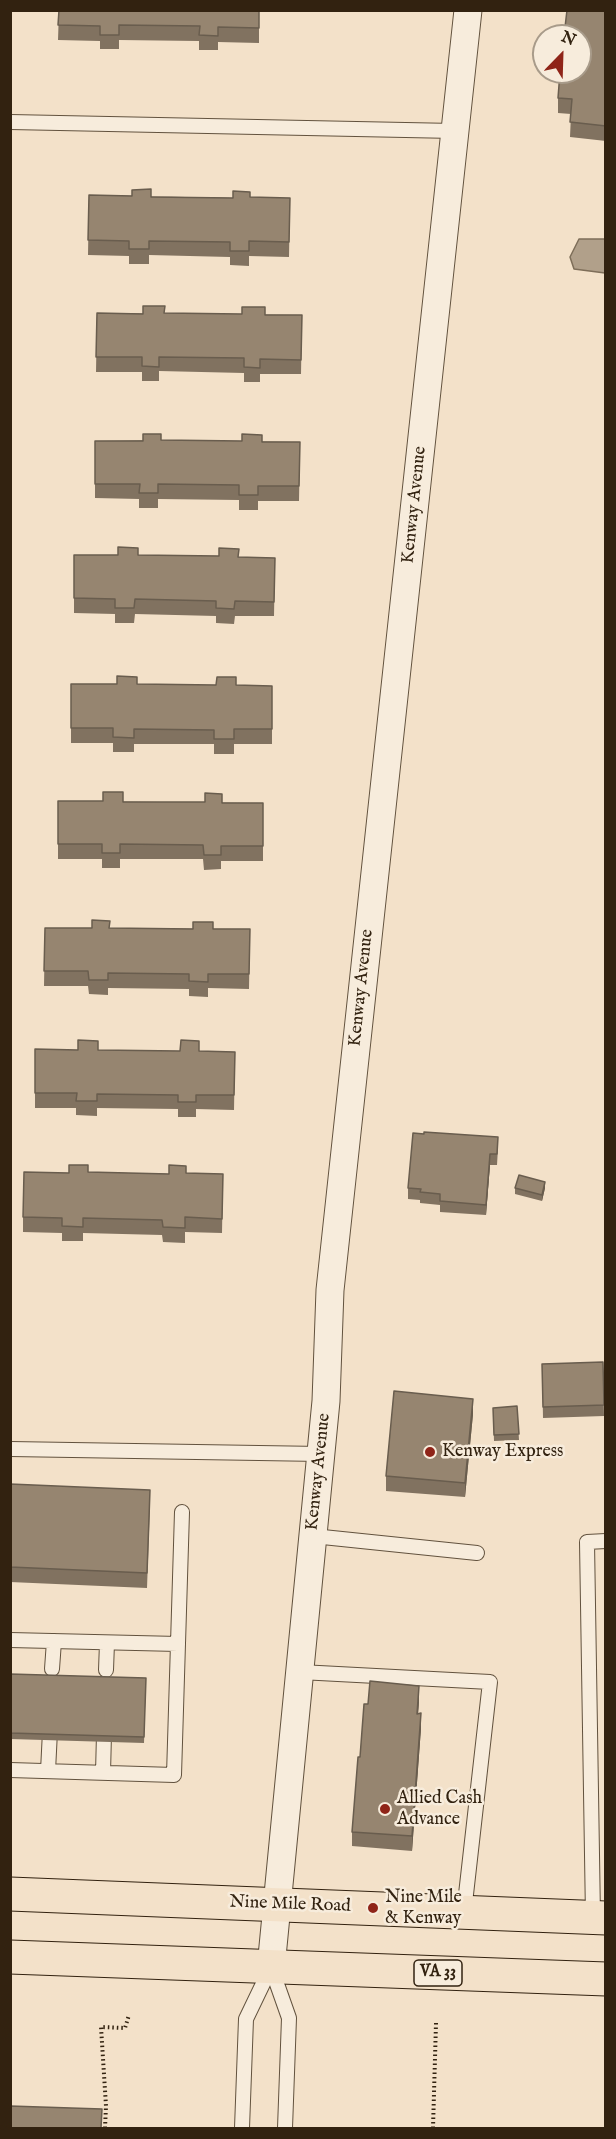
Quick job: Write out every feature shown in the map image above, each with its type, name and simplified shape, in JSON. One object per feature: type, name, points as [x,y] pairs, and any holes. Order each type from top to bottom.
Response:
[{"type":"main road","name":"Nine Mile Road","points":[[10,1894],[599,1918]]},
{"type":"main road","name":"VA 33","points":[[10,1956],[606,1979]]},
{"type":"street","name":"Kenway Avenue","points":[[272,1967],[326,1401],[330,1290],[468,10]]},
{"type":"lane","points":[[10,122],[455,131]]},
{"type":"lane","points":[[10,1449],[321,1454]]},
{"type":"lane","points":[[10,1770],[174,1775],[182,1512]]},
{"type":"lane","points":[[313,1536],[477,1553]]},
{"type":"lane","points":[[599,1918],[587,1542],[606,1541]]},
{"type":"lane","points":[[10,1640],[178,1644]]},
{"type":"lane","points":[[52,1669],[54,1641]]},
{"type":"lane","points":[[106,1670],[107,1642]]},
{"type":"lane","points":[[300,1672],[490,1682],[464,1912]]},
{"type":"lane","points":[[48,1771],[50,1731]]},
{"type":"lane","points":[[103,1773],[104,1734]]},
{"type":"lane","points":[[242,2128],[246,2019],[272,1967]]},
{"type":"lane","points":[[272,1967],[289,2018],[285,2128]]},
{"type":"path","points":[[105,2128],[106,2106],[101,2027],[125,2028],[129,2015]]},
{"type":"path","points":[[433,2128],[436,2023]]},
{"type":"shaded area","points":[[579,239],[605,239],[605,273],[574,269],[570,257]]},
{"type":"building","points":[[59,10],[259,10],[259,28],[218,27],[218,36],[199,35],[200,26],[119,25],[119,35],[100,35],[100,26],[58,25]]},
{"type":"building","points":[[567,10],[606,10],[606,126],[570,122],[572,99],[558,98],[559,84],[592,84],[592,24],[565,24]]},
{"type":"building","points":[[151,189],[151,197],[233,198],[233,191],[250,192],[250,197],[290,198],[289,242],[249,241],[249,251],[230,251],[230,242],[149,241],[149,249],[129,249],[129,241],[88,240],[89,195],[132,196],[132,190]]},
{"type":"building","points":[[143,306],[165,306],[164,313],[242,314],[242,307],[265,307],[265,315],[302,315],[301,360],[260,359],[260,368],[244,367],[244,358],[159,357],[159,367],[142,366],[142,357],[96,357],[97,313],[143,314]]},
{"type":"building","points":[[143,434],[161,434],[161,440],[242,441],[242,434],[262,435],[262,442],[300,442],[299,486],[258,486],[258,495],[239,495],[239,485],[158,484],[158,493],[139,493],[140,484],[95,484],[95,441],[143,441]]},
{"type":"building","points":[[118,547],[138,548],[138,555],[219,556],[219,548],[239,549],[238,557],[275,558],[274,602],[235,601],[234,609],[216,608],[216,601],[135,599],[134,608],[115,608],[115,599],[74,598],[74,555],[118,555]]},
{"type":"building","points":[[117,676],[137,677],[137,684],[216,685],[217,677],[236,677],[236,685],[272,686],[272,729],[234,729],[234,739],[214,739],[214,730],[134,729],[134,738],[113,737],[113,728],[71,728],[71,684],[117,684]]},
{"type":"building","points":[[103,792],[123,792],[123,802],[205,802],[205,793],[222,794],[222,803],[263,803],[263,846],[221,846],[221,855],[204,855],[203,845],[120,844],[120,853],[102,853],[102,844],[58,844],[58,801],[103,801]]},
{"type":"building","points":[[92,920],[110,921],[109,928],[193,929],[193,922],[213,922],[213,929],[250,929],[249,974],[208,974],[208,982],[189,981],[189,974],[108,973],[108,980],[89,980],[88,971],[44,971],[45,928],[92,928]]},
{"type":"building","points":[[78,1040],[98,1041],[98,1050],[180,1051],[181,1040],[199,1041],[199,1051],[235,1052],[234,1095],[196,1095],[196,1102],[178,1102],[178,1095],[97,1094],[97,1101],[76,1101],[77,1093],[35,1093],[35,1049],[78,1050]]},
{"type":"building","points":[[424,1132],[498,1137],[497,1154],[490,1154],[486,1205],[440,1201],[440,1194],[408,1188],[413,1133],[424,1134]]},
{"type":"building","points":[[69,1165],[88,1165],[88,1172],[169,1174],[169,1165],[186,1166],[186,1173],[223,1174],[222,1219],[185,1217],[185,1228],[163,1227],[162,1220],[83,1218],[83,1227],[62,1226],[62,1218],[23,1217],[24,1172],[69,1173]]},
{"type":"building","points":[[519,1175],[545,1182],[542,1195],[515,1188]]},
{"type":"building","points":[[603,1362],[604,1405],[543,1407],[542,1364]]},
{"type":"building","name":"Kenway Express","points":[[394,1391],[473,1399],[465,1483],[386,1476]]},
{"type":"building","points":[[517,1406],[519,1434],[494,1435],[493,1408]]},
{"type":"building","points":[[10,1484],[150,1490],[147,1573],[10,1567]]},
{"type":"building","points":[[10,1674],[146,1678],[144,1737],[10,1733]]},
{"type":"building","name":"Allied Cash Advance","points":[[370,1681],[419,1686],[417,1714],[421,1713],[412,1836],[352,1832],[364,1704],[368,1704]]},
{"type":"building","points":[[10,2106],[102,2109],[101,2128],[10,2128]]},
{"type":"place","name":"Kenway Express","points":[[430,1452]]},
{"type":"place","name":"Allied Cash Advance","points":[[385,1809]]},
{"type":"place","name":"Nine Mile & Kenway","points":[[373,1908]]}]
